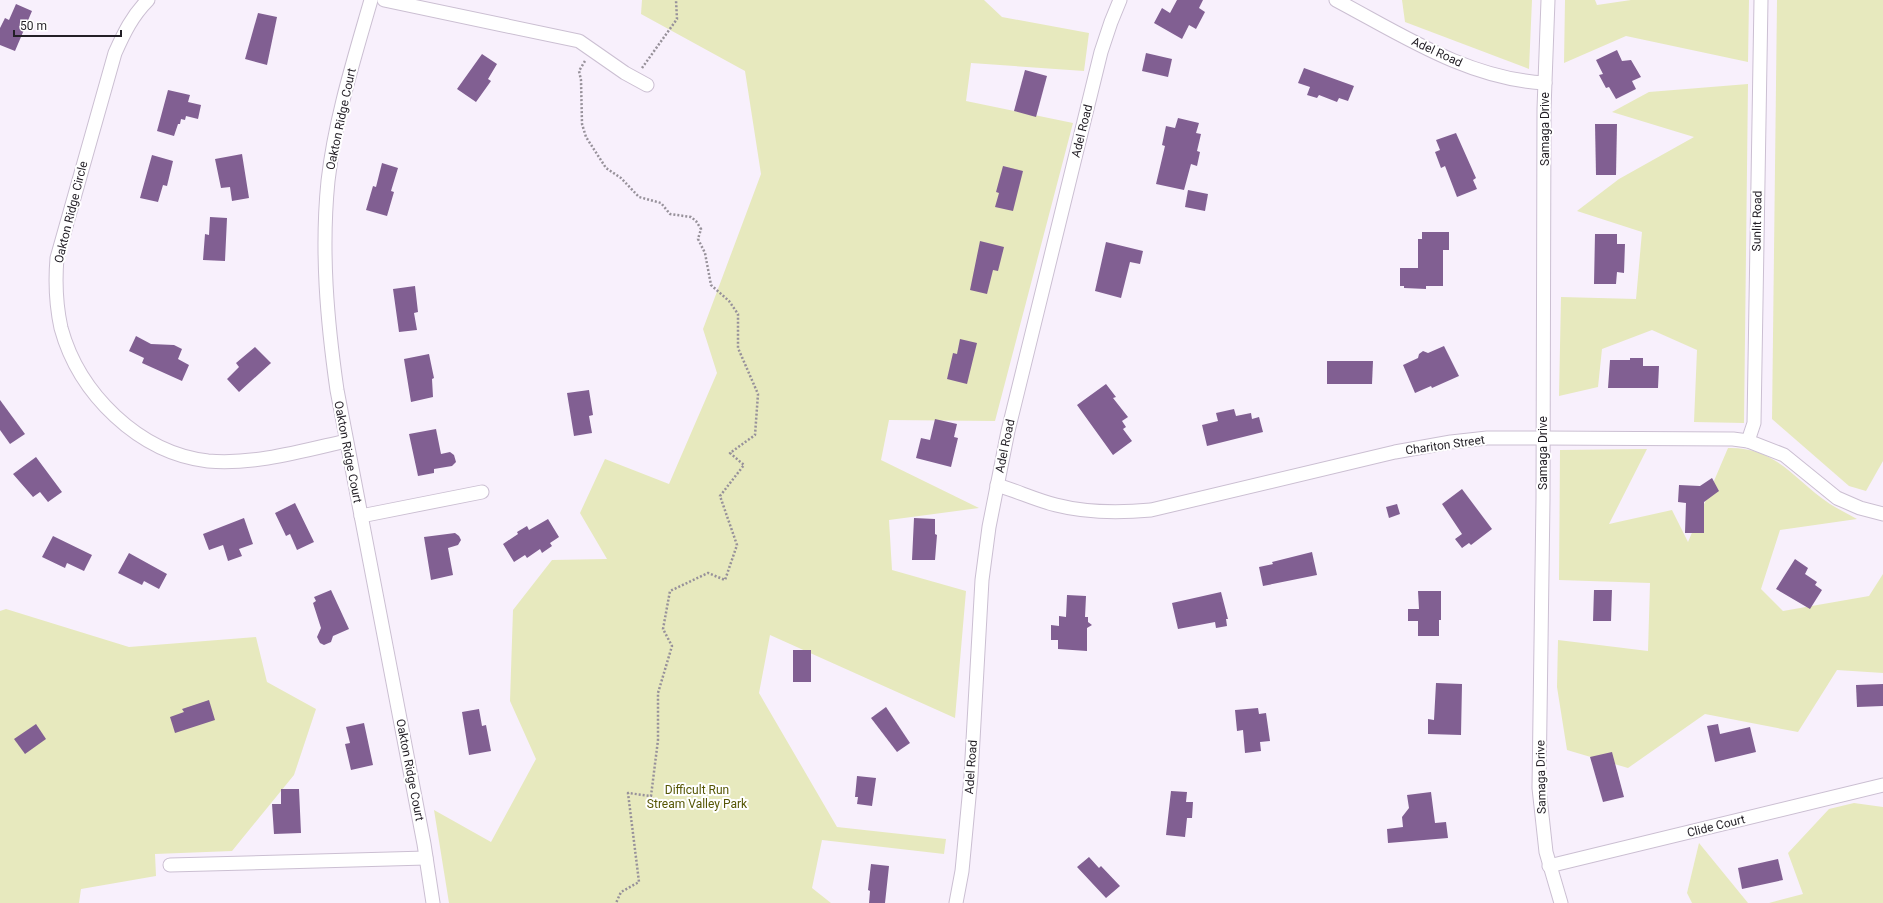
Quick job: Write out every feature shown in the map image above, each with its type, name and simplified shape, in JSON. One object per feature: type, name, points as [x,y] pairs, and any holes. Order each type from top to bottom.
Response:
[{"type":"street","name":"Oakton Ridge Circle","points":[[148,0],[138,10],[126,27],[115,53],[57,258],[55,280],[57,308],[71,355],[89,386],[117,418],[153,443],[184,456],[232,462],[256,460],[346,441]]},
{"type":"street","name":"Oakton Ridge Court","points":[[371,0],[344,97],[328,180],[325,222],[325,278],[329,334],[346,441],[426,858],[433,903]]},
{"type":"street","points":[[384,0],[579,41],[647,85]]},
{"type":"street","name":"Adel Road","points":[[956,903],[962,871],[970,776],[982,580],[989,527],[1010,423],[1101,52],[1120,0]]},
{"type":"street","name":"Adel Road","points":[[1336,0],[1432,52],[1458,63],[1502,78],[1526,82],[1545,83]]},
{"type":"street","name":"Samaga Drive","points":[[1548,0],[1545,83],[1539,788],[1542,827],[1549,866],[1561,903]]},
{"type":"street","name":"Sunlit Road","points":[[1748,441],[1754,423],[1761,0]]},
{"type":"street","name":"Chariton Street","points":[[997,485],[1057,505],[1097,512],[1124,513],[1151,510],[1395,452],[1487,438],[1733,439],[1748,441],[1784,455],[1837,498],[1860,508],[1883,514]]},
{"type":"street","points":[[361,516],[482,492]]},
{"type":"street","name":"Clide Court","points":[[1549,866],[1883,785]]},
{"type":"street","points":[[170,865],[426,858]]},
{"type":"path","points":[[635,78],[677,19],[676,0]]},
{"type":"path","points":[[593,50],[579,71],[581,80],[582,124],[586,137],[606,168],[621,178],[639,197],[661,203],[670,214],[691,217],[696,221],[701,229],[698,239],[705,253],[711,285],[729,301],[738,314],[738,348],[758,394],[756,435],[730,453],[744,465],[720,496],[737,545],[725,580],[708,573],[670,591],[663,629],[672,646],[658,693],[658,740],[651,796],[628,793],[639,882],[621,892],[616,903]]},
{"type":"green space","name":"Difficult Run Stream Valley Park","points":[[642,0],[984,0],[1002,17],[1089,33],[1084,71],[971,63],[966,101],[1073,123],[995,421],[889,420],[881,460],[979,508],[889,520],[892,570],[966,591],[955,718],[770,635],[759,693],[837,827],[946,839],[944,854],[822,840],[812,888],[831,903],[449,903],[434,810],[491,842],[536,759],[510,701],[513,610],[552,560],[607,559],[580,513],[605,459],[669,484],[717,373],[703,329],[761,174],[745,71],[641,14]]},
{"type":"green space","points":[[1402,0],[1532,0],[1529,69],[1405,22]]},
{"type":"green space","points":[[1565,0],[1595,0],[1597,5],[1631,0],[1749,0],[1748,62],[1626,36],[1564,63]]},
{"type":"green space","points":[[1777,0],[1883,0],[1883,461],[1866,491],[1849,486],[1772,419]]},
{"type":"green space","points":[[1748,84],[1744,423],[1694,422],[1697,350],[1652,330],[1602,349],[1598,387],[1559,396],[1561,297],[1636,299],[1642,232],[1577,211],[1619,179],[1694,137],[1612,112],[1649,92]]},
{"type":"green space","points":[[1728,448],[1745,449],[1760,453],[1772,459],[1784,467],[1817,495],[1857,519],[1780,530],[1761,589],[1783,611],[1869,596],[1883,574],[1883,673],[1837,670],[1798,732],[1705,714],[1628,768],[1567,750],[1557,687],[1558,640],[1648,651],[1650,583],[1559,580],[1560,450],[1647,449],[1609,524],[1672,510],[1688,542]]},
{"type":"green space","points":[[6,609],[129,647],[256,637],[267,682],[316,709],[294,775],[232,851],[155,854],[156,876],[81,889],[79,903],[0,903],[0,611]]},
{"type":"green space","points":[[1854,803],[1883,807],[1883,903],[1769,903],[1803,894],[1788,853],[1829,809]]},
{"type":"green space","points":[[1699,843],[1748,903],[1692,903],[1687,893]]},
{"type":"building","points":[[1177,0],[1203,0],[1199,8],[1205,12],[1196,29],[1189,25],[1182,39],[1154,23],[1162,8],[1170,13]]},
{"type":"building","points":[[16,4],[32,11],[15,51],[0,45],[0,28],[5,18],[9,20]]},
{"type":"building","points":[[258,13],[277,17],[267,65],[245,59]]},
{"type":"building","points":[[1617,50],[1622,61],[1631,60],[1641,77],[1632,81],[1636,89],[1616,99],[1609,87],[1606,88],[1599,75],[1603,74],[1596,60]]},
{"type":"building","points":[[1146,53],[1172,59],[1168,77],[1142,71]]},
{"type":"building","points":[[482,54],[497,64],[488,79],[491,81],[476,102],[457,89]]},
{"type":"building","points":[[1304,68],[1354,86],[1348,101],[1339,98],[1337,102],[1319,95],[1317,98],[1307,95],[1310,87],[1298,83]]},
{"type":"building","points":[[1025,70],[1047,76],[1036,117],[1014,111]]},
{"type":"building","points":[[168,90],[190,95],[188,102],[201,105],[198,119],[186,116],[185,120],[181,119],[174,136],[157,131]]},
{"type":"building","points":[[1178,118],[1199,123],[1196,133],[1201,134],[1197,151],[1200,152],[1197,166],[1191,164],[1184,190],[1156,184],[1165,146],[1162,145],[1166,126],[1175,128]]},
{"type":"building","points":[[1595,124],[1617,124],[1616,175],[1596,175]]},
{"type":"building","points":[[1456,133],[1476,178],[1473,180],[1477,189],[1457,197],[1445,166],[1441,168],[1435,152],[1440,150],[1436,140]]},
{"type":"building","points":[[242,154],[249,198],[232,201],[230,187],[221,188],[215,159]]},
{"type":"building","points":[[152,155],[173,161],[167,186],[163,185],[158,202],[140,198]]},
{"type":"building","points":[[382,163],[398,168],[391,191],[394,192],[387,216],[366,210],[373,186],[376,187]]},
{"type":"building","points":[[1003,166],[1023,171],[1013,211],[995,207],[999,193],[996,192]]},
{"type":"building","points":[[1188,190],[1208,194],[1205,211],[1185,207]]},
{"type":"building","points":[[210,217],[227,218],[225,261],[203,260],[205,234],[209,235]]},
{"type":"building","points":[[1422,232],[1449,232],[1449,250],[1443,250],[1443,286],[1426,286],[1426,289],[1404,288],[1404,286],[1400,286],[1400,268],[1418,268],[1418,239],[1422,239]]},
{"type":"building","points":[[1595,234],[1617,234],[1617,244],[1625,244],[1624,273],[1617,272],[1616,284],[1594,284]]},
{"type":"building","points":[[980,241],[1004,247],[998,271],[993,270],[987,294],[970,290]]},
{"type":"building","points":[[1106,242],[1143,251],[1140,264],[1130,262],[1121,298],[1095,291]]},
{"type":"building","points":[[415,286],[418,312],[414,313],[417,330],[399,332],[393,289]]},
{"type":"building","points":[[136,336],[151,344],[174,345],[182,349],[178,359],[189,365],[182,381],[142,363],[144,358],[129,351]]},
{"type":"building","points":[[960,339],[977,343],[967,384],[947,379],[953,353],[957,354]]},
{"type":"building","points":[[1444,346],[1459,376],[1432,388],[1431,386],[1415,393],[1403,365],[1418,358],[1419,354],[1423,351],[1428,353]]},
{"type":"building","points":[[255,347],[271,363],[239,392],[227,379],[239,367],[236,363]]},
{"type":"building","points":[[429,354],[434,378],[432,379],[433,397],[411,402],[404,359]]},
{"type":"building","points":[[1630,358],[1643,358],[1643,366],[1659,366],[1658,388],[1608,388],[1610,360],[1630,360]]},
{"type":"building","points":[[1327,361],[1373,361],[1372,384],[1327,384]]},
{"type":"building","points":[[1106,384],[1116,397],[1113,398],[1128,417],[1122,421],[1126,427],[1123,429],[1132,441],[1113,455],[1077,405]]},
{"type":"building","points":[[589,390],[593,415],[589,416],[592,433],[574,436],[567,393]]},
{"type":"building","points":[[0,400],[25,434],[10,444],[0,430]]},
{"type":"building","points":[[1234,409],[1236,416],[1251,413],[1252,419],[1259,417],[1263,432],[1207,446],[1202,425],[1218,421],[1216,413]]},
{"type":"building","points":[[935,419],[957,424],[954,437],[958,438],[951,467],[916,458],[921,438],[930,440]]},
{"type":"building","points":[[436,429],[441,454],[450,452],[454,455],[456,462],[452,466],[434,469],[434,473],[418,476],[409,434]]},
{"type":"building","points":[[36,457],[62,492],[48,502],[40,492],[33,497],[13,474]]},
{"type":"building","points":[[1712,478],[1719,491],[1704,502],[1704,533],[1685,533],[1686,503],[1678,502],[1679,485],[1700,486]]},
{"type":"building","points":[[1462,489],[1492,529],[1471,545],[1469,543],[1462,548],[1455,539],[1462,534],[1442,504]]},
{"type":"building","points":[[295,503],[314,542],[297,550],[290,534],[286,536],[275,513]]},
{"type":"building","points":[[1397,504],[1400,514],[1389,518],[1386,507]]},
{"type":"building","points":[[244,518],[253,544],[239,549],[242,556],[228,561],[223,545],[209,550],[203,534]]},
{"type":"building","points":[[914,518],[935,519],[935,534],[937,535],[935,560],[912,560]]},
{"type":"building","points":[[548,519],[559,537],[550,543],[552,546],[542,553],[540,549],[527,558],[525,555],[514,562],[503,544],[527,526],[529,530]]},
{"type":"building","points":[[455,533],[461,540],[458,545],[448,548],[453,575],[431,580],[424,537]]},
{"type":"building","points":[[53,536],[92,555],[84,571],[67,563],[65,568],[42,557]]},
{"type":"building","points":[[1312,552],[1317,575],[1263,586],[1259,567],[1273,564],[1272,562]]},
{"type":"building","points":[[129,553],[167,574],[159,589],[144,581],[142,585],[118,573]]},
{"type":"building","points":[[1795,559],[1808,568],[1805,574],[1817,582],[1815,585],[1822,590],[1810,609],[1776,589]]},
{"type":"building","points":[[331,590],[349,629],[333,636],[331,642],[324,645],[320,643],[317,637],[321,628],[313,603],[316,601],[314,597]]},
{"type":"building","points":[[1594,590],[1612,590],[1611,621],[1593,621]]},
{"type":"building","points":[[1418,591],[1441,591],[1441,620],[1439,620],[1439,636],[1418,636],[1418,621],[1408,621],[1408,609],[1419,609]]},
{"type":"building","points":[[1221,592],[1228,619],[1226,619],[1227,626],[1216,628],[1215,622],[1178,629],[1172,603]]},
{"type":"building","points":[[1067,595],[1086,596],[1085,617],[1088,617],[1088,622],[1092,625],[1087,628],[1087,651],[1058,649],[1058,640],[1051,640],[1051,625],[1059,626],[1059,616],[1066,617]]},
{"type":"building","points":[[793,650],[811,650],[811,682],[793,682]]},
{"type":"building","points":[[1436,683],[1462,684],[1461,735],[1428,734],[1428,719],[1434,720]]},
{"type":"building","points":[[1883,684],[1883,706],[1857,707],[1856,685]]},
{"type":"building","points":[[209,700],[215,720],[175,733],[170,717],[184,712],[182,709]]},
{"type":"building","points":[[886,707],[910,743],[897,752],[871,718]]},
{"type":"building","points":[[1258,708],[1259,714],[1266,713],[1270,741],[1260,742],[1261,751],[1245,753],[1243,730],[1237,731],[1235,710]]},
{"type":"building","points":[[479,709],[482,726],[486,725],[491,751],[469,755],[462,712]]},
{"type":"building","points":[[364,723],[373,765],[351,770],[345,744],[350,743],[346,727]]},
{"type":"building","points":[[36,724],[46,739],[25,754],[14,739]]},
{"type":"building","points":[[1718,724],[1720,734],[1750,727],[1756,752],[1715,762],[1707,726]]},
{"type":"building","points":[[1612,752],[1624,797],[1603,802],[1590,757]]},
{"type":"building","points":[[857,776],[876,778],[872,806],[857,804],[858,797],[855,797]]},
{"type":"building","points":[[281,789],[299,789],[301,833],[274,834],[272,804],[281,804]]},
{"type":"building","points":[[1171,791],[1187,792],[1186,802],[1193,802],[1192,818],[1187,818],[1185,837],[1166,835]]},
{"type":"building","points":[[1431,792],[1435,823],[1446,822],[1448,838],[1388,843],[1387,829],[1403,827],[1402,817],[1409,808],[1407,795]]},
{"type":"building","points":[[1089,857],[1099,868],[1101,866],[1120,886],[1106,898],[1077,867]]},
{"type":"building","points":[[1778,859],[1783,880],[1742,889],[1738,868]]},
{"type":"building","points":[[871,864],[889,866],[885,903],[869,903],[870,891],[868,890]]}]
